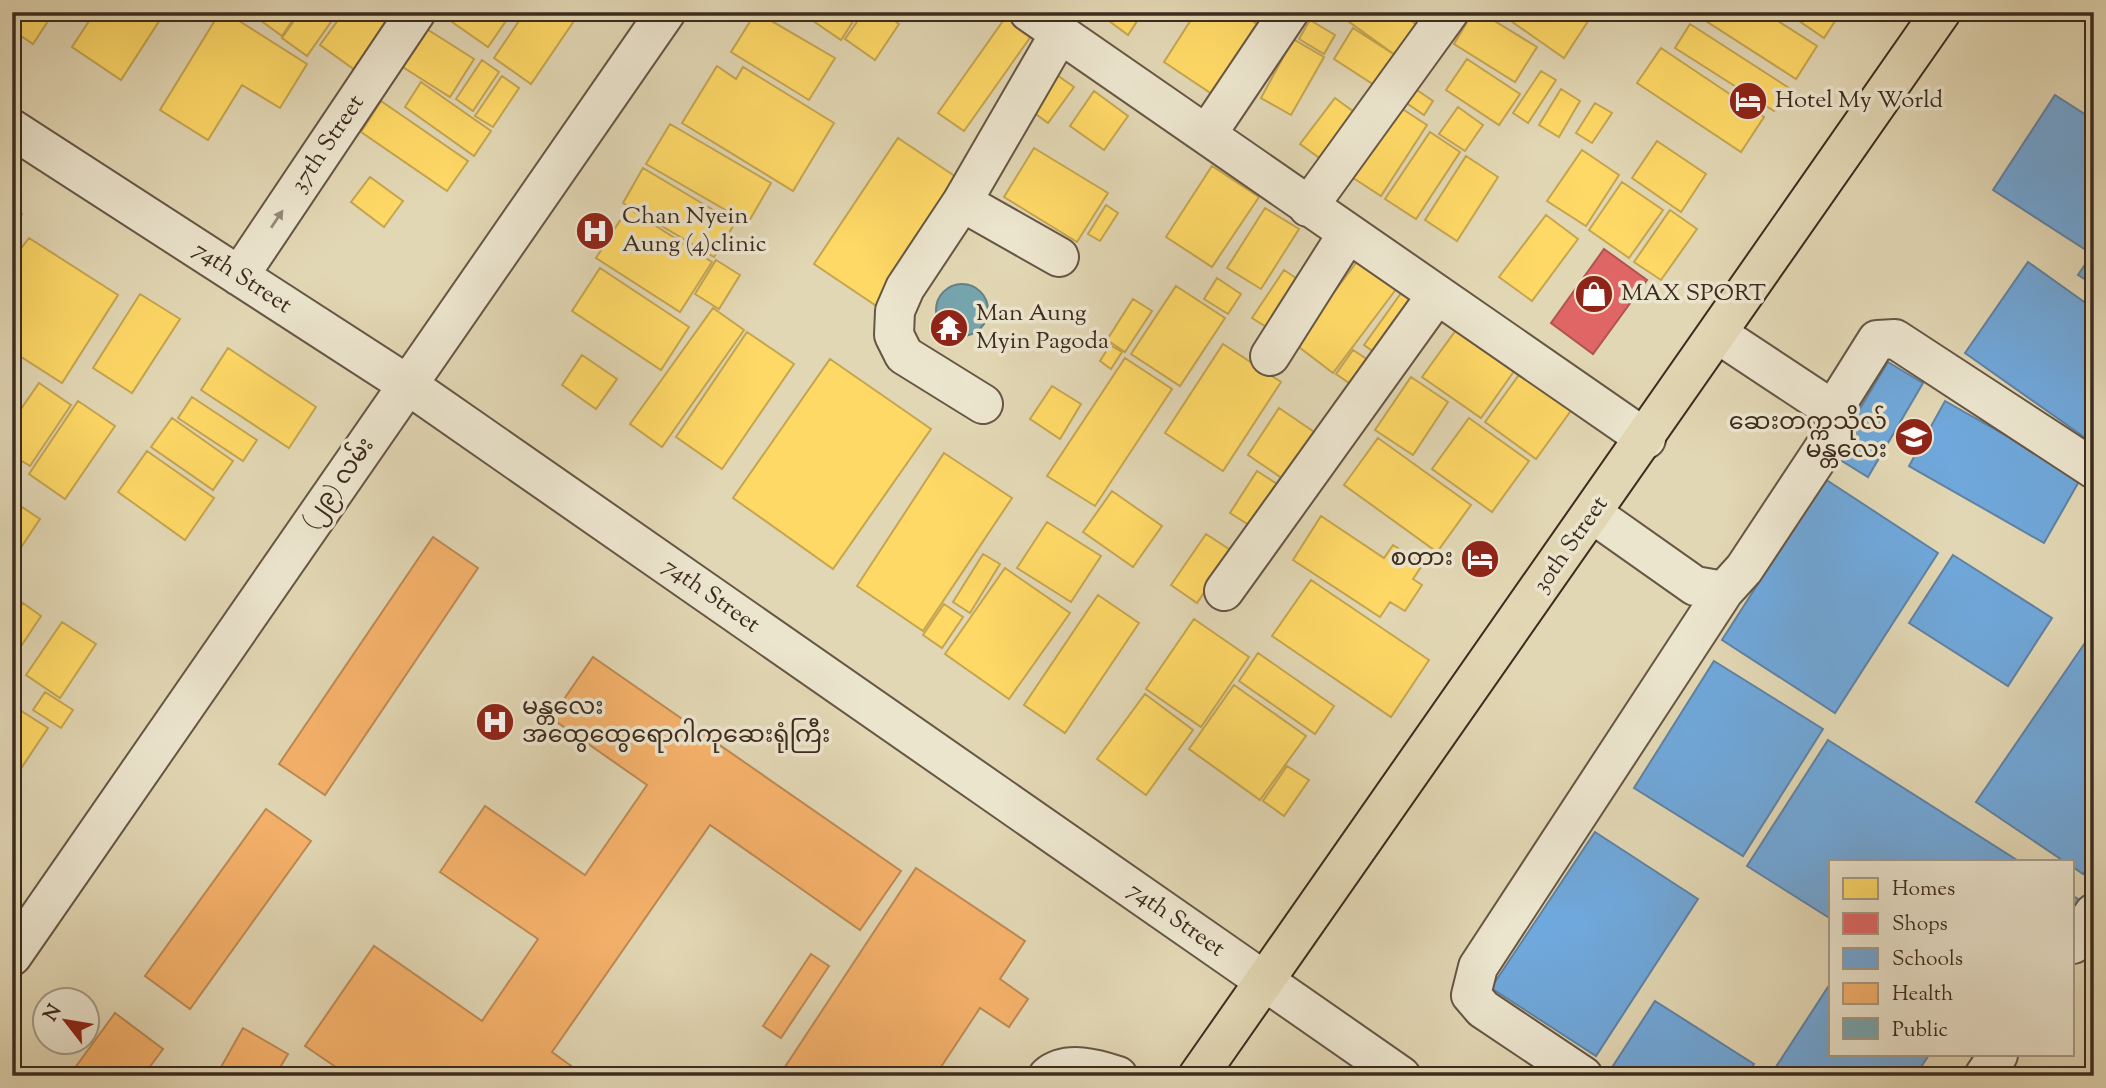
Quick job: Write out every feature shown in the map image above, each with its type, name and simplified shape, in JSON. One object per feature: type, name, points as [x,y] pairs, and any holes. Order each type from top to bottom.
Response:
[{"type":"main road","name":"30th Street","points":[[1198,1076],[1646,439],[1941,12]]},
{"type":"street","name":"37th Street","points":[[239,276],[416,12]]},
{"type":"street","name":"(၂၉) လမ်း","points":[[12,956],[666,12]]},
{"type":"street","points":[[1207,134],[1289,12]]},
{"type":"street","points":[[1308,207],[1449,12]]},
{"type":"street","points":[[984,404],[904,355],[894,335],[895,311],[905,288],[962,202],[1044,23],[1646,439]]},
{"type":"street","name":"74th Street","points":[[12,129],[408,385],[1401,1076]]},
{"type":"street","points":[[962,202],[1059,257]]},
{"type":"street","points":[[1270,356],[1348,233]]},
{"type":"street","points":[[1224,591],[1436,296]]},
{"type":"street","points":[[1718,334],[1833,410]]},
{"type":"street","points":[[1583,1076],[1483,1009],[1471,995],[1478,967],[1724,591],[1744,569],[1836,430],[1833,410],[1877,340],[1895,339],[2094,469]]},
{"type":"street","points":[[1593,514],[1695,586],[1724,591]]},
{"type":"street","points":[[2074,943],[2094,913]]},
{"type":"street","points":[[1984,1076],[1997,1056]]},
{"type":"street","points":[[1048,1076],[1052,1072],[1086,1066],[1118,1076]]},
{"type":"building: Homes","points":[[12,12],[54,12],[33,44],[12,30]]},
{"type":"building: Homes","points":[[95,12],[165,12],[121,80],[72,47]]},
{"type":"building: Homes","points":[[220,12],[225,12],[307,64],[280,108],[242,85],[208,140],[160,110]]},
{"type":"building: Homes","points":[[249,12],[298,12],[282,36]]},
{"type":"building: Homes","points":[[300,12],[338,12],[307,56],[282,38]]},
{"type":"building: Homes","points":[[344,12],[409,12],[362,75],[320,45]]},
{"type":"building: Homes","points":[[444,12],[512,12],[488,47],[442,15]]},
{"type":"building: Homes","points":[[525,12],[562,12],[574,21],[531,84],[494,58]]},
{"type":"building: Homes","points":[[756,12],[835,58],[809,100],[731,52]]},
{"type":"building: Homes","points":[[800,12],[859,12],[841,40]]},
{"type":"building: Homes","points":[[864,12],[882,12],[899,24],[875,60],[845,39]]},
{"type":"building: Homes","points":[[903,12],[923,12],[917,21]]},
{"type":"building: Homes","points":[[1097,12],[1143,12],[1128,35]]},
{"type":"building: Homes","points":[[1196,12],[1238,12],[1257,24],[1212,94],[1164,62]]},
{"type":"building: Homes","points":[[1344,12],[1399,12],[1417,25],[1395,55],[1341,16]]},
{"type":"building: Homes","points":[[1406,12],[1442,12],[1431,29]]},
{"type":"building: Homes","points":[[1473,12],[1480,12],[1537,47],[1515,82],[1454,44]]},
{"type":"building: Homes","points":[[1498,12],[1594,12],[1564,58]]},
{"type":"building: Homes","points":[[1692,12],[1764,12],[1817,46],[1796,79]]},
{"type":"building: Homes","points":[[1786,12],[1835,12],[1839,15],[1824,38]]},
{"type":"building: Homes","points":[[1008,14],[1034,32],[964,131],[938,113]]},
{"type":"building: Homes","points":[[1310,20],[1335,35],[1324,54],[1299,39]]},
{"type":"building: Homes","points":[[1690,24],[1789,88],[1774,111],[1675,48]]},
{"type":"building: Homes","points":[[422,26],[474,59],[450,97],[398,64]]},
{"type":"building: Homes","points":[[1353,28],[1398,57],[1379,88],[1334,59]]},
{"type":"building: Homes","points":[[1293,39],[1324,57],[1291,115],[1261,98]]},
{"type":"building: Homes","points":[[1661,48],[1764,117],[1741,152],[1637,83]]},
{"type":"building: Homes","points":[[1467,59],[1520,94],[1499,125],[1446,90]]},
{"type":"building: Homes","points":[[482,60],[499,72],[473,111],[456,99]]},
{"type":"building: Homes","points":[[717,66],[736,79],[743,67],[834,123],[793,191],[682,123]]},
{"type":"building: Homes","points":[[1541,71],[1556,80],[1528,123],[1513,113]]},
{"type":"building: Homes","points":[[1054,73],[1074,87],[1048,123],[1029,109]]},
{"type":"building: Homes","points":[[502,76],[519,88],[493,127],[475,116]]},
{"type":"building: Homes","points":[[421,82],[491,131],[474,156],[405,107]]},
{"type":"building: Homes","points":[[1414,88],[1433,101],[1424,115],[1405,102]]},
{"type":"building: Homes","points":[[1561,89],[1580,101],[1559,137],[1539,125]]},
{"type":"building: Homes","points":[[1094,91],[1128,116],[1104,150],[1070,126]]},
{"type":"building: Homes","points":[[1335,98],[1366,121],[1332,167],[1300,144]]},
{"type":"building: Homes","points":[[381,101],[468,161],[447,191],[361,132]]},
{"type":"building: Homes","points":[[1390,101],[1427,125],[1381,196],[1344,172]]},
{"type":"building: Homes","points":[[1595,103],[1612,113],[1592,143],[1576,133]]},
{"type":"building: Homes","points":[[1458,107],[1483,125],[1465,151],[1439,134]]},
{"type":"building: Homes","points":[[670,124],[771,183],[748,223],[646,164]]},
{"type":"building: Homes","points":[[1430,132],[1460,152],[1416,219],[1385,199]]},
{"type":"building: Homes","points":[[898,138],[962,181],[878,307],[814,264]]},
{"type":"building: Homes","points":[[1657,141],[1706,174],[1681,212],[1632,178]]},
{"type":"building: Homes","points":[[1034,148],[1108,193],[1077,242],[1004,197]]},
{"type":"building: Homes","points":[[1582,150],[1619,175],[1586,226],[1547,201]]},
{"type":"building: Homes","points":[[1466,156],[1498,177],[1457,241],[1425,220]]},
{"type":"building: Homes","points":[[1212,166],[1259,197],[1212,267],[1166,237]]},
{"type":"building: Homes","points":[[643,168],[735,223],[714,257],[623,203]]},
{"type":"building: Homes","points":[[370,177],[403,201],[384,227],[351,202]]},
{"type":"building: Homes","points":[[1622,182],[1663,210],[1629,258],[1589,230]]},
{"type":"building: Homes","points":[[1106,205],[1118,213],[1100,241],[1088,234]]},
{"type":"building: Homes","points":[[12,207],[22,214],[12,229]]},
{"type":"building: Homes","points":[[628,208],[712,262],[680,312],[596,258]]},
{"type":"building: Homes","points":[[1265,208],[1299,229],[1261,289],[1227,268]]},
{"type":"building: Homes","points":[[1670,210],[1697,229],[1661,280],[1634,262]]},
{"type":"building: Homes","points":[[1546,215],[1578,239],[1532,301],[1499,277]]},
{"type":"building: Homes","points":[[29,238],[118,295],[62,383],[12,351],[12,260]]},
{"type":"building: Homes","points":[[1362,255],[1400,284],[1333,373],[1295,344]]},
{"type":"building: Homes","points":[[716,260],[740,275],[719,309],[695,294]]},
{"type":"building: Homes","points":[[600,268],[689,327],[661,370],[572,311]]},
{"type":"building: Homes","points":[[1284,270],[1309,287],[1279,335],[1252,318]]},
{"type":"building: Homes","points":[[1217,278],[1241,294],[1228,314],[1204,299]]},
{"type":"building: Homes","points":[[1176,286],[1225,318],[1180,386],[1131,354]]},
{"type":"building: Homes","points":[[1404,289],[1423,302],[1384,359],[1364,345]]},
{"type":"building: Homes","points":[[140,294],[180,319],[132,393],[93,368]]},
{"type":"building: Homes","points":[[1133,299],[1152,311],[1125,352],[1107,340]]},
{"type":"building: Homes","points":[[713,308],[744,330],[662,447],[630,424]]},
{"type":"building: Homes","points":[[1459,326],[1517,367],[1481,418],[1422,377]]},
{"type":"building: Homes","points":[[747,332],[794,364],[722,469],[676,437]]},
{"type":"building: Homes","points":[[1223,344],[1281,382],[1223,471],[1165,433]]},
{"type":"building: Homes","points":[[1110,345],[1122,352],[1111,369],[1100,361]]},
{"type":"building: Homes","points":[[228,348],[316,407],[289,448],[201,390]]},
{"type":"building: Homes","points":[[1353,350],[1379,367],[1362,392],[1336,374]]},
{"type":"building: Homes","points":[[582,355],[617,379],[596,409],[562,385]]},
{"type":"building: Homes","points":[[1125,358],[1172,389],[1095,506],[1047,476]]},
{"type":"building: Homes","points":[[830,359],[931,429],[833,569],[733,498]]},
{"type":"building: Homes","points":[[1524,368],[1575,405],[1536,459],[1485,422]]},
{"type":"building: Homes","points":[[1411,377],[1448,402],[1413,455],[1375,430]]},
{"type":"building: Homes","points":[[39,383],[71,405],[30,466],[12,455],[12,422]]},
{"type":"building: Homes","points":[[1052,386],[1081,404],[1060,439],[1030,419]]},
{"type":"building: Homes","points":[[192,397],[257,440],[243,461],[178,418]]},
{"type":"building: Homes","points":[[78,401],[115,426],[65,499],[29,474]]},
{"type":"building: Homes","points":[[1279,408],[1323,438],[1292,485],[1248,455]]},
{"type":"building: Homes","points":[[172,418],[233,461],[213,490],[151,447]]},
{"type":"building: Homes","points":[[1469,418],[1529,461],[1492,512],[1432,469]]},
{"type":"building: Homes","points":[[1378,438],[1471,505],[1437,552],[1344,485]]},
{"type":"building: Homes","points":[[147,451],[214,498],[185,540],[118,492]]},
{"type":"building: Homes","points":[[944,453],[1012,498],[923,631],[857,586]]},
{"type":"building: Homes","points":[[1257,471],[1288,491],[1260,532],[1230,513]]},
{"type":"building: Homes","points":[[1112,491],[1162,526],[1133,567],[1083,532]]},
{"type":"building: Homes","points":[[13,501],[40,519],[12,561],[12,503]]},
{"type":"building: Homes","points":[[1321,516],[1384,558],[1393,545],[1423,564],[1413,579],[1422,585],[1405,611],[1390,602],[1380,617],[1293,560]]},
{"type":"building: Homes","points":[[1047,522],[1101,556],[1071,602],[1017,568]]},
{"type":"building: Homes","points":[[1206,534],[1232,551],[1197,603],[1171,585]]},
{"type":"building: Homes","points":[[983,554],[1000,564],[970,613],[953,602]]},
{"type":"building: Homes","points":[[1005,568],[1070,613],[1009,699],[945,654]]},
{"type":"building: Homes","points":[[1311,580],[1429,660],[1391,717],[1272,636]]},
{"type":"building: Homes","points":[[1098,595],[1139,623],[1065,733],[1024,705]]},
{"type":"building: Homes","points":[[23,603],[41,616],[12,660],[12,619]]},
{"type":"building: Homes","points":[[944,604],[963,617],[942,648],[923,635]]},
{"type":"building: Homes","points":[[1194,619],[1249,657],[1201,727],[1146,689]]},
{"type":"building: Homes","points":[[62,622],[96,644],[60,698],[26,675]]},
{"type":"building: Homes","points":[[1258,653],[1334,706],[1315,734],[1239,681]]},
{"type":"building: Homes","points":[[1234,685],[1306,736],[1260,800],[1189,749]]},
{"type":"building: Homes","points":[[45,692],[73,710],[61,728],[33,710]]},
{"type":"building: Homes","points":[[1145,694],[1193,730],[1146,795],[1097,759]]},
{"type":"building: Homes","points":[[12,705],[48,728],[12,782]]},
{"type":"building: Homes","points":[[1287,766],[1309,780],[1284,816],[1263,801]]},
{"type":"building: Shops","points":[[1604,249],[1647,280],[1593,354],[1551,323]]},
{"type":"building: Schools","points":[[2055,95],[2094,120],[2094,285],[2078,275],[2092,254],[1993,190]]},
{"type":"building: Schools","points":[[2028,262],[2094,309],[2094,444],[1965,353]]},
{"type":"building: Schools","points":[[1888,362],[1923,383],[1868,477],[1832,455]]},
{"type":"building: Schools","points":[[1945,401],[2081,478],[2044,543],[1909,466]]},
{"type":"building: Schools","points":[[1825,479],[1938,553],[1835,713],[1722,640]]},
{"type":"building: Schools","points":[[1953,555],[2052,618],[2008,686],[1909,623]]},
{"type":"building: Schools","points":[[2089,637],[2094,640],[2094,858],[2083,874],[2074,868],[2074,860],[2062,860],[1976,802]]},
{"type":"building: Schools","points":[[1714,661],[1823,729],[1743,856],[1634,788]]},
{"type":"building: Schools","points":[[1828,740],[2017,860],[1829,860],[1829,918],[1747,866]]},
{"type":"building: Schools","points":[[1595,832],[1698,899],[1596,1056],[1491,988]]},
{"type":"building: Schools","points":[[2074,897],[2080,900],[2074,910]]},
{"type":"building: Schools","points":[[1828,987],[1829,1056],[1928,1056],[1915,1076],[1770,1076]]},
{"type":"building: Schools","points":[[1655,1001],[1754,1064],[1746,1076],[1622,1076],[1611,1069]]},
{"type":"building: Health","points":[[433,537],[478,568],[325,795],[279,764]]},
{"type":"building: Health","points":[[593,657],[901,871],[860,930],[710,825],[552,1052],[585,1076],[349,1076],[305,1046],[374,946],[482,1021],[538,939],[440,872],[485,806],[585,875],[647,785],[551,718]]},
{"type":"building: Health","points":[[266,809],[311,841],[190,1009],[145,976]]},
{"type":"building: Health","points":[[916,868],[1025,941],[1000,979],[1028,999],[1009,1027],[980,1008],[935,1076],[779,1076]]},
{"type":"building: Health","points":[[811,954],[829,966],[781,1038],[763,1026]]},
{"type":"building: Health","points":[[115,1013],[163,1049],[143,1076],[69,1076],[84,1056],[102,1056],[102,1031]]},
{"type":"building: Health","points":[[243,1028],[288,1054],[275,1076],[216,1076]]},
{"type":"building: Public","points":[[962,284],[972,286],[980,292],[986,300],[986,320],[980,328],[972,334],[962,336],[952,334],[944,328],[938,320],[936,310],[938,300],[944,292],[952,286]]},
{"type":"place","name":"Hotel My World","points":[[1748,101]]},
{"type":"place","name":"Chan Nyein Aung (4)clinic","points":[[595,231]]},
{"type":"place","name":"MAX SPORT","points":[[1594,294]]},
{"type":"place","name":"Man Aung Myin Pagoda","points":[[949,328]]},
{"type":"place","name":"ဆေးတက္ကသိုလ် မန္တလေး","points":[[1914,437]]},
{"type":"place","name":"စတား","points":[[1480,559]]},
{"type":"place","name":"မန္တလေး အထွေထွေရောဂါကုဆေးရုံကြီး","points":[[495,722]]}]
